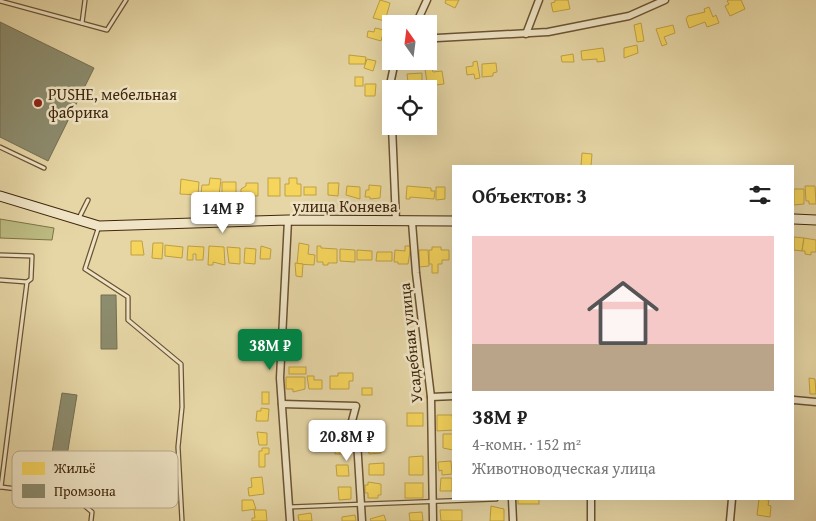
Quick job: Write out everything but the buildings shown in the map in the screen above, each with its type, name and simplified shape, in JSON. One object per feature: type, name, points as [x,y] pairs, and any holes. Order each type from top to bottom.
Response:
[{"type":"street","points":[[420,15],[427,0]]},
{"type":"street","points":[[526,34],[540,0]]},
{"type":"street","points":[[438,37],[548,32],[629,16],[665,0]]},
{"type":"street","points":[[392,135],[396,221]]},
{"type":"street","name":"улица Коняева","points":[[0,196],[99,226],[288,220],[452,221]]},
{"type":"street","points":[[288,220],[280,378],[290,521]]},
{"type":"street","points":[[794,220],[816,220]]},
{"type":"street","name":"Усадебная улица","points":[[412,222],[416,273],[431,397],[433,521]]},
{"type":"street","points":[[431,397],[452,396]]},
{"type":"street","points":[[794,400],[816,402]]},
{"type":"street","points":[[282,404],[356,406],[352,421],[357,441],[362,521]]},
{"type":"street","points":[[512,500],[513,521]]},
{"type":"street","points":[[591,500],[591,521]]},
{"type":"street","points":[[730,521],[732,500]]},
{"type":"lane","points":[[82,23],[85,0]]},
{"type":"lane","points":[[0,1],[107,30],[126,0]]},
{"type":"lane","points":[[0,146],[44,168]]},
{"type":"lane","points":[[78,221],[88,200]]},
{"type":"lane","points":[[99,226],[86,269],[128,297],[128,320],[181,364],[182,407],[178,447],[182,521]]},
{"type":"lane","points":[[0,255],[32,256],[31,279],[27,282],[0,487]]},
{"type":"lane","points":[[0,280],[27,282]]},
{"type":"lane","points":[[288,507],[475,500]]},
{"type":"lane","points":[[87,508],[92,512],[91,521]]},
{"type":"green space","points":[[0,219],[54,228],[52,240],[0,238]]},
{"type":"place","name":"PUSHE, мебельная фабрика","points":[[38,103]]}]
